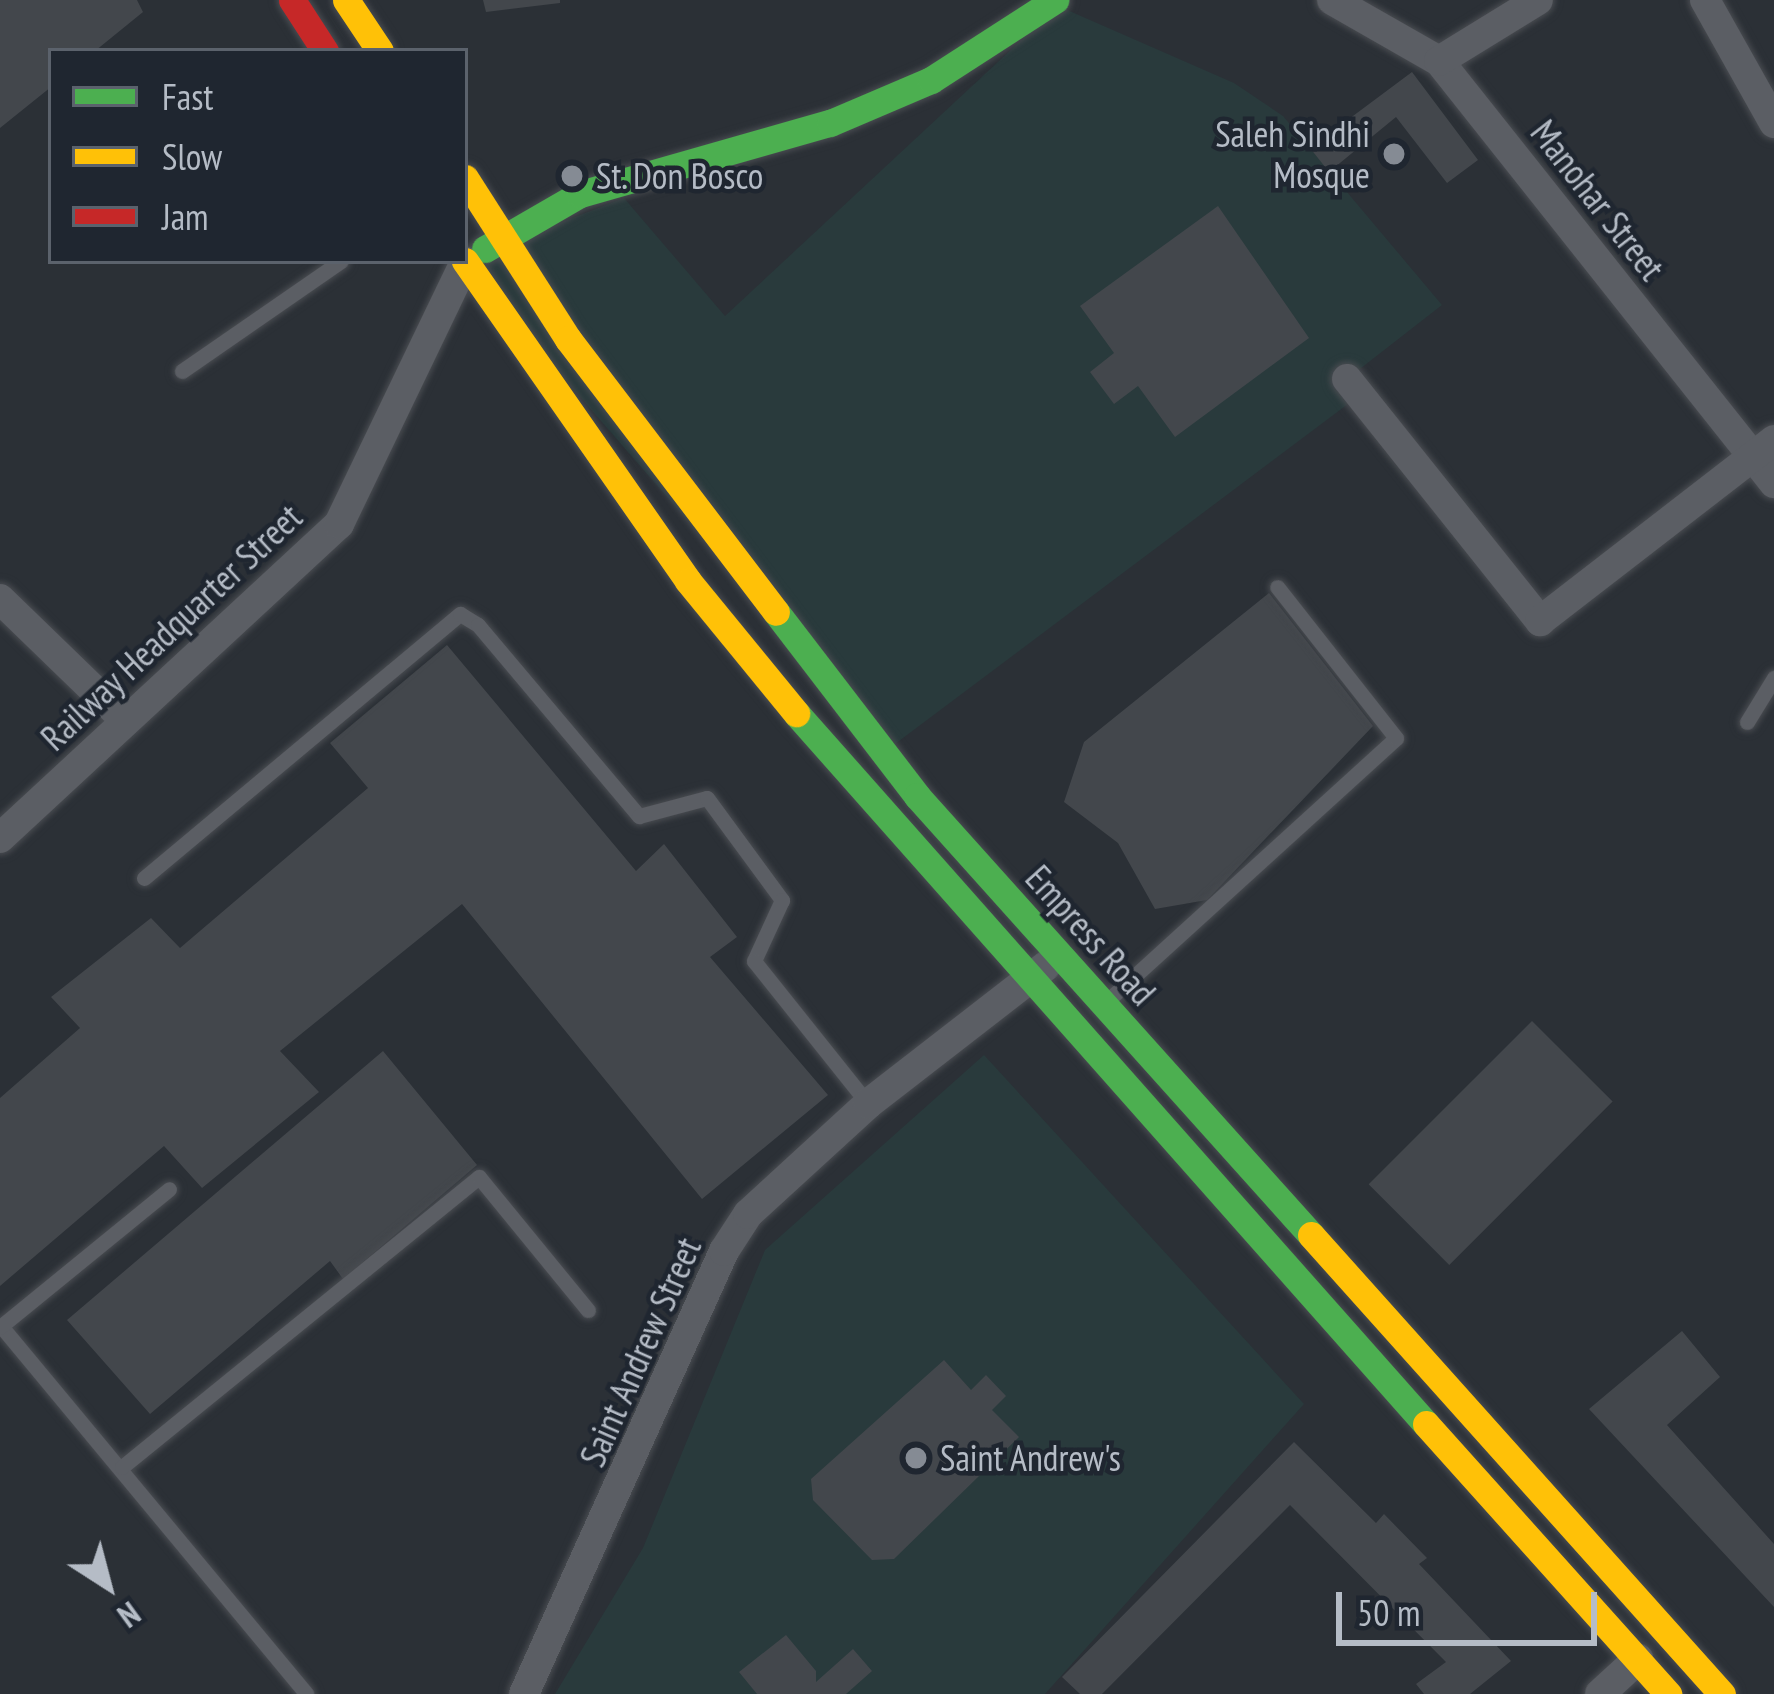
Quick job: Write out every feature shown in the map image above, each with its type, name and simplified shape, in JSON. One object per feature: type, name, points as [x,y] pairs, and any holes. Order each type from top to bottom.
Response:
[{"type":"main road","points":[[292,0],[323,48]]},
{"type":"main road","points":[[346,0],[378,48]]},
{"type":"main road","points":[[468,259],[580,194],[830,123],[931,80],[1055,0]]},
{"type":"main road","name":"Empress Road","points":[[468,182],[568,339],[917,796],[1723,1694]]},
{"type":"main road","points":[[467,264],[688,581],[1024,982],[1668,1694]]},
{"type":"street","name":"Manohar Street","points":[[1332,0],[1439,61],[1762,448],[1774,483]]},
{"type":"street","points":[[1439,61],[1538,0]]},
{"type":"street","points":[[1705,0],[1774,122]]},
{"type":"street","name":"Railway Headquarter Street","points":[[0,838],[339,524],[464,264]]},
{"type":"street","points":[[1347,379],[1540,621],[1762,448]]},
{"type":"street","points":[[0,599],[127,721]]},
{"type":"street","name":"Saint Andrew Street","points":[[524,1694],[724,1251],[748,1214],[868,1104],[1060,955]]},
{"type":"street","points":[[1600,1694],[1639,1659]]},
{"type":"lane","points":[[182,370],[337,264]]},
{"type":"lane","points":[[1104,1004],[1396,738],[1277,587]]},
{"type":"lane","points":[[144,878],[460,614],[478,625],[639,816],[706,798],[782,900],[754,961],[868,1104]]},
{"type":"lane","points":[[1747,722],[1774,677]]},
{"type":"lane","points":[[122,1467],[479,1178],[588,1310]]},
{"type":"lane","points":[[169,1189],[1,1326],[307,1694]]},
{"type":"shaded area","points":[[1058,6],[1234,83],[1283,116],[1442,305],[1347,379],[1360,395],[887,750],[465,264],[468,259],[624,198],[725,316]]},
{"type":"shaded area","points":[[984,1055],[1304,1404],[1045,1694],[555,1694],[643,1548],[765,1250]]},
{"type":"building","points":[[0,0],[137,0],[143,12],[99,48],[48,48],[48,89],[0,128]]},
{"type":"building","points":[[483,0],[560,0],[560,3],[486,12]]},
{"type":"building","points":[[1412,72],[1478,160],[1447,183],[1396,117],[1329,172],[1310,148]]},
{"type":"building","points":[[1218,206],[1309,338],[1175,437],[1138,386],[1114,404],[1090,372],[1114,353],[1080,306]]},
{"type":"building","points":[[1269,593],[1373,726],[1207,900],[1155,909],[1118,843],[1064,802],[1084,742]]},
{"type":"building","points":[[447,645],[636,871],[664,844],[737,937],[710,957],[828,1095],[702,1199],[462,904],[280,1051],[319,1092],[202,1188],[164,1146],[0,1286],[0,1098],[80,1028],[51,997],[151,918],[180,948],[368,788],[330,743]]},
{"type":"building","points":[[1532,1021],[1613,1102],[1449,1265],[1369,1184]]},
{"type":"building","points":[[383,1051],[477,1165],[343,1279],[330,1261],[150,1414],[67,1320]]},
{"type":"building","points":[[1682,1331],[1720,1377],[1667,1425],[1774,1544],[1774,1607],[1589,1409]]},
{"type":"building","name":"Saint Andrew's","points":[[944,1360],[971,1390],[986,1375],[1006,1396],[992,1410],[1019,1437],[894,1559],[872,1560],[813,1500],[811,1479]]},
{"type":"building","points":[[1294,1442],[1376,1523],[1384,1514],[1427,1558],[1419,1564],[1511,1661],[1470,1694],[1424,1694],[1416,1684],[1446,1662],[1290,1505],[1102,1694],[1080,1694],[1062,1677]]},
{"type":"building","points":[[786,1635],[816,1671],[816,1682],[853,1649],[872,1671],[846,1694],[757,1694],[739,1672]]},
{"type":"traffic: fast","points":[[485,249],[580,194],[830,123],[931,80],[1055,0]]},
{"type":"traffic: fast","points":[[776,612],[917,796],[1311,1235]]},
{"type":"traffic: fast","points":[[796,713],[1426,1424]]},
{"type":"traffic: slow","points":[[346,0],[378,48]]},
{"type":"traffic: slow","points":[[468,183],[568,339],[776,612]]},
{"type":"traffic: slow","points":[[467,264],[688,581],[796,713]]},
{"type":"traffic: slow","points":[[1311,1235],[1722,1694]]},
{"type":"traffic: slow","points":[[1426,1424],[1668,1694]]},
{"type":"traffic: jam","points":[[292,0],[323,48]]},
{"type":"place","name":"Saleh Sindhi Mosque","points":[[1394,154]]},
{"type":"place","name":"St. Don Bosco","points":[[572,176]]},
{"type":"place","name":"Saint Andrew's","points":[[916,1458]]}]
